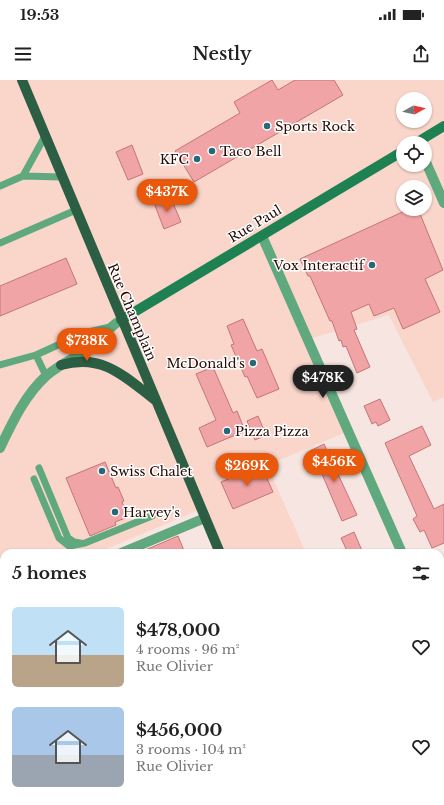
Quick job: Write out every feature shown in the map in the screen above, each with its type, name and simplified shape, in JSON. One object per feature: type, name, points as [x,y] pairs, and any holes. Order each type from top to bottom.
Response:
[{"type":"main road","name":"Rue Champlain","points":[[22,80],[121,320],[218,549]]},
{"type":"main road","points":[[428,136],[444,126]]},
{"type":"main road","name":"Rue Paul","points":[[121,320],[396,155]]},
{"type":"main road","points":[[62,365],[71,362],[87,362],[110,367],[120,372],[156,401]]},
{"type":"street","points":[[430,172],[444,203]]},
{"type":"street","points":[[262,236],[400,549]]},
{"type":"street","points":[[0,448],[24,403],[46,376],[92,346],[110,327],[121,320]]},
{"type":"street","points":[[131,549],[205,518]]},
{"type":"lane","points":[[23,176],[45,136]]},
{"type":"lane","points":[[0,186],[23,176],[62,177]]},
{"type":"lane","points":[[0,243],[76,210]]},
{"type":"lane","points":[[0,365],[36,355],[84,333],[110,327]]},
{"type":"lane","points":[[36,355],[46,376]]},
{"type":"lane","points":[[39,468],[68,538],[74,542],[85,543]]},
{"type":"lane","points":[[34,479],[59,538],[69,546],[85,543],[152,516]]},
{"type":"shaded area","points":[[0,80],[444,80],[444,397],[433,402],[389,315],[309,339],[349,431],[267,465],[304,549],[218,549],[201,509],[106,549],[0,549]]},
{"type":"building","points":[[272,80],[278,90],[295,80],[334,80],[343,95],[194,182],[175,151],[240,113],[234,102]]},
{"type":"building","points":[[132,145],[143,174],[128,180],[116,152]]},
{"type":"building","points":[[170,196],[181,222],[164,229],[154,203]]},
{"type":"building","name":"Vox Interactif","points":[[396,215],[421,216],[443,270],[425,279],[440,312],[403,329],[394,308],[374,316],[369,304],[351,312],[357,329],[354,330],[370,367],[357,373],[346,346],[343,347],[341,340],[339,341],[332,321],[330,321],[310,276],[308,276],[300,259]]},
{"type":"building","points":[[66,258],[77,284],[0,316],[0,286]]},
{"type":"building","name":"McDonald's","points":[[243,319],[257,351],[262,349],[279,389],[257,398],[247,376],[245,377],[231,345],[234,344],[227,326]]},
{"type":"building","points":[[213,367],[233,413],[237,411],[245,431],[207,447],[199,428],[216,420],[196,374]]},
{"type":"building","points":[[380,399],[390,420],[378,426],[376,422],[372,424],[364,406]]},
{"type":"building","points":[[258,416],[266,435],[255,440],[247,421]]},
{"type":"building","points":[[422,426],[431,445],[409,456],[434,509],[444,504],[444,543],[432,548],[424,530],[420,532],[413,519],[417,516],[385,443]]},
{"type":"building","points":[[324,444],[357,515],[342,521],[319,467],[317,468],[310,451]]},
{"type":"building","points":[[105,462],[116,488],[118,487],[124,501],[122,502],[128,517],[115,522],[116,525],[90,536],[66,478]]},
{"type":"building","points":[[261,465],[273,492],[233,509],[221,482]]},
{"type":"building","points":[[354,532],[361,549],[346,549],[341,538]]},
{"type":"building","points":[[178,536],[183,549],[148,549]]},
{"type":"place","name":"Sports Rock","points":[[267,126]]},
{"type":"place","name":"Taco Bell","points":[[212,151]]},
{"type":"place","name":"KFC","points":[[197,159]]},
{"type":"place","name":"Vox Interactif","points":[[372,265]]},
{"type":"place","name":"McDonald's","points":[[253,363]]},
{"type":"place","name":"Pizza Pizza","points":[[227,431]]},
{"type":"place","name":"Swiss Chalet","points":[[102,471]]},
{"type":"place","name":"Harvey's","points":[[115,512]]}]
